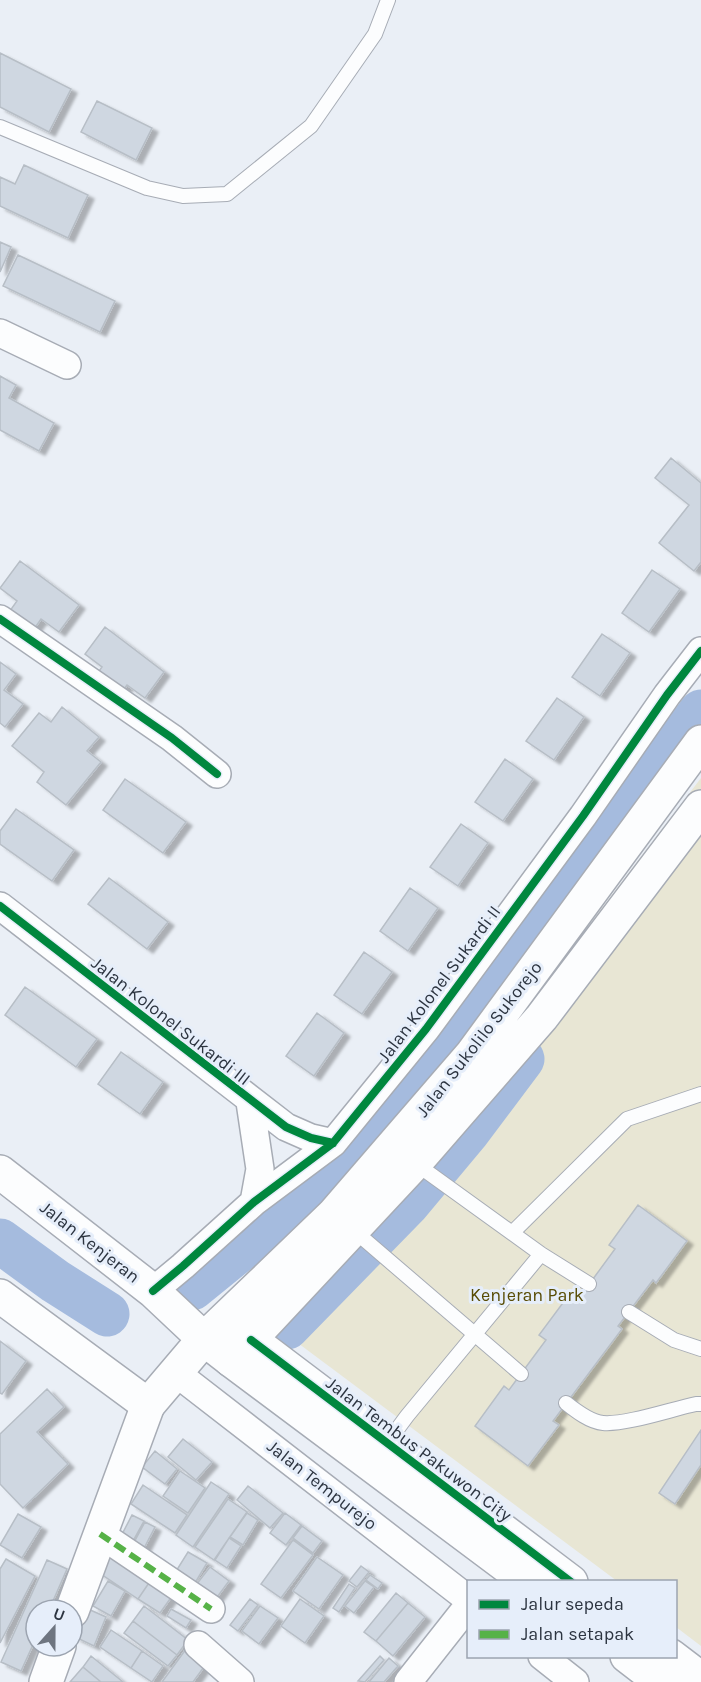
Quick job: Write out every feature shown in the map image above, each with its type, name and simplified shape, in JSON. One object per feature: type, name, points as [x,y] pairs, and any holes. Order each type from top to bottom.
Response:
[{"type":"main road","name":"Jalan Sukolilo Sukorejo","points":[[418,1164],[472,1054],[701,741]]},
{"type":"main road","points":[[670,782],[701,805]]},
{"type":"main road","name":"Jalan Sukolilo Sukorejo","points":[[241,1350],[356,1233],[418,1164],[542,1017],[701,805]]},
{"type":"main road","name":"Jalan Kenjeran","points":[[0,1172],[153,1291],[215,1329]]},
{"type":"main road","name":"Jalan Sukolilo Sukorejo","points":[[148,1406],[175,1372],[215,1329],[356,1233]]},
{"type":"main road","points":[[0,1296],[148,1406],[77,1598]]},
{"type":"main road","name":"Jalan Tembus Pakuwon City","points":[[215,1329],[527,1580]]},
{"type":"main road","name":"Jalan Tembus Pakuwon City","points":[[241,1350],[387,1443],[570,1580]]},
{"type":"main road","points":[[46,1682],[55,1658]]},
{"type":"main road","points":[[630,1658],[661,1682]]},
{"type":"main road","points":[[674,1658],[701,1679]]},
{"type":"street","points":[[0,333],[67,365]]},
{"type":"street","points":[[0,619],[172,738],[217,774]]},
{"type":"street","name":"Jalan Kolonel Sukardi II","points":[[153,1291],[254,1202],[333,1143],[426,1029],[701,651]]},
{"type":"street","name":"Jalan Kolonel Sukardi III","points":[[0,906],[250,1102],[286,1127],[311,1138],[333,1143]]},
{"type":"street","name":"Jalan Kolonel Sukardi III","points":[[250,1102],[260,1169],[254,1202]]},
{"type":"street","name":"Jalan Tempurejo","points":[[175,1372],[467,1598]]},
{"type":"street","points":[[100,1534],[211,1610]]},
{"type":"street","points":[[408,1682],[467,1607]]},
{"type":"street","points":[[198,1645],[240,1682]]},
{"type":"street","points":[[545,1658],[575,1682]]},
{"type":"lane","points":[[0,127],[147,188],[183,196],[227,195],[311,126],[375,34],[388,0]]},
{"type":"lane","points":[[512,1233],[627,1119],[701,1094]]},
{"type":"lane","points":[[418,1164],[541,1254],[589,1284]]},
{"type":"lane","points":[[356,1233],[521,1374]]},
{"type":"lane","points":[[387,1443],[541,1254]]},
{"type":"lane","points":[[629,1312],[675,1340],[701,1348]]},
{"type":"lane","points":[[566,1403],[578,1413],[601,1423],[617,1422],[701,1404]]},
{"type":"green space","name":"Kenjeran Park","points":[[701,778],[701,1646],[677,1628],[677,1580],[616,1580],[267,1320],[394,1181]]},
{"type":"building","points":[[0,53],[71,89],[49,132],[0,107]]},
{"type":"building","points":[[97,101],[152,128],[136,160],[81,132]]},
{"type":"building","points":[[24,165],[88,195],[68,238],[0,206],[0,177],[15,184]]},
{"type":"building","points":[[0,242],[11,247],[0,272]]},
{"type":"building","points":[[18,255],[115,301],[100,332],[3,286]]},
{"type":"building","points":[[0,376],[16,385],[9,398],[54,423],[39,451],[0,430]]},
{"type":"building","points":[[671,458],[701,483],[701,562],[694,571],[659,543],[689,505],[655,478]]},
{"type":"building","points":[[20,561],[79,605],[59,632],[41,619],[32,632],[7,615],[17,601],[0,588]]},
{"type":"building","points":[[652,570],[680,589],[649,632],[622,613]]},
{"type":"building","points":[[105,627],[164,672],[145,698],[127,685],[117,699],[92,681],[102,667],[85,654]]},
{"type":"building","points":[[602,634],[630,653],[600,696],[572,677]]},
{"type":"building","points":[[0,662],[16,674],[4,690],[23,704],[5,727],[0,723]]},
{"type":"building","points":[[557,698],[584,717],[554,760],[526,741]]},
{"type":"building","points":[[62,707],[99,737],[87,751],[101,762],[66,805],[37,782],[44,772],[12,746],[39,713],[51,722]]},
{"type":"building","points":[[505,759],[533,779],[503,821],[475,802]]},
{"type":"building","points":[[125,779],[186,822],[163,853],[103,810]]},
{"type":"building","points":[[16,809],[74,850],[52,881],[0,844],[0,831]]},
{"type":"building","points":[[461,824],[488,843],[458,886],[430,867]]},
{"type":"building","points":[[109,878],[168,922],[147,949],[88,904]]},
{"type":"building","points":[[410,888],[438,908],[408,951],[380,931]]},
{"type":"building","points":[[364,952],[392,972],[362,1014],[334,995]]},
{"type":"building","points":[[25,987],[97,1039],[76,1067],[5,1015]]},
{"type":"building","points":[[317,1013],[344,1033],[314,1076],[286,1056]]},
{"type":"building","points":[[121,1052],[163,1082],[140,1114],[98,1084]]},
{"type":"building","points":[[638,1205],[687,1241],[656,1283],[653,1280],[618,1326],[622,1329],[553,1421],[559,1425],[528,1466],[475,1426],[504,1386],[509,1390],[546,1340],[539,1335],[571,1292],[579,1298],[615,1249],[609,1245]]},
{"type":"building","points":[[0,1341],[26,1361],[2,1394],[0,1393]]},
{"type":"building","points":[[47,1389],[64,1407],[37,1432],[68,1464],[23,1508],[0,1484],[0,1434]]},
{"type":"building","points":[[701,1430],[701,1465],[675,1504],[659,1493]]},
{"type":"building","points":[[183,1439],[212,1462],[196,1480],[168,1457]]},
{"type":"building","points":[[155,1451],[177,1469],[165,1484],[142,1467]]},
{"type":"building","points":[[180,1471],[205,1488],[188,1513],[163,1496]]},
{"type":"building","points":[[211,1482],[229,1494],[193,1547],[176,1535]]},
{"type":"building","points":[[143,1485],[187,1515],[175,1533],[131,1504]]},
{"type":"building","points":[[248,1486],[283,1513],[270,1528],[237,1500]]},
{"type":"building","points":[[228,1499],[247,1512],[214,1560],[195,1547]]},
{"type":"building","points":[[247,1513],[258,1520],[243,1545],[230,1537]]},
{"type":"building","points":[[285,1513],[301,1525],[286,1545],[270,1533]]},
{"type":"building","points":[[18,1514],[41,1527],[22,1558],[0,1545]]},
{"type":"building","points":[[132,1515],[144,1521],[128,1550],[117,1544]]},
{"type":"building","points":[[145,1522],[155,1527],[141,1554],[131,1548]]},
{"type":"building","points":[[302,1526],[322,1541],[313,1553],[293,1538]]},
{"type":"building","points":[[229,1538],[241,1546],[227,1568],[215,1560]]},
{"type":"building","points":[[293,1540],[313,1555],[281,1598],[261,1584]]},
{"type":"building","points":[[113,1550],[153,1577],[138,1599],[98,1572]]},
{"type":"building","points":[[188,1552],[207,1563],[192,1588],[173,1576]]},
{"type":"building","points":[[317,1557],[343,1575],[319,1609],[293,1591]]},
{"type":"building","points":[[6,1559],[35,1576],[0,1643],[0,1569]]},
{"type":"building","points":[[47,1560],[67,1569],[54,1598],[30,1598]]},
{"type":"building","points":[[361,1566],[369,1572],[357,1587],[349,1581]]},
{"type":"building","points":[[210,1567],[229,1581],[215,1600],[196,1585]]},
{"type":"building","points":[[370,1575],[382,1583],[378,1589],[366,1580]]},
{"type":"building","points":[[153,1577],[175,1592],[160,1613],[138,1599]]},
{"type":"building","points":[[108,1581],[125,1591],[111,1616],[93,1606]]},
{"type":"building","points":[[365,1581],[374,1587],[354,1613],[345,1606]]},
{"type":"building","points":[[349,1584],[355,1588],[339,1612],[333,1608]]},
{"type":"building","points":[[396,1593],[408,1603],[376,1641],[364,1632]]},
{"type":"building","points":[[250,1599],[258,1605],[238,1631],[230,1625]]},
{"type":"building","points":[[300,1599],[324,1616],[305,1643],[281,1626]]},
{"type":"building","points":[[408,1603],[425,1617],[393,1656],[376,1641]]},
{"type":"building","points":[[144,1606],[188,1640],[177,1655],[133,1621]]},
{"type":"building","points":[[260,1606],[278,1618],[259,1644],[242,1631]]},
{"type":"building","points":[[88,1609],[106,1617],[94,1646],[84,1641],[84,1618]]},
{"type":"building","points":[[171,1609],[191,1620],[186,1628],[167,1616]]},
{"type":"building","points":[[24,1611],[24,1658],[27,1658],[21,1671],[1,1662]]},
{"type":"building","points":[[133,1621],[177,1655],[168,1666],[124,1633]]},
{"type":"building","points":[[111,1630],[142,1651],[131,1668],[100,1647]]},
{"type":"building","points":[[189,1645],[209,1660],[193,1682],[162,1682]]},
{"type":"building","points":[[142,1651],[163,1666],[152,1682],[131,1668]]},
{"type":"building","points":[[91,1656],[123,1682],[101,1682],[83,1667]]},
{"type":"building","points":[[380,1656],[384,1660],[365,1682],[358,1681]]},
{"type":"building","points":[[389,1658],[398,1666],[384,1682],[369,1682]]},
{"type":"building","points":[[83,1667],[101,1682],[70,1682]]},
{"type":"waterway","points":[[192,1288],[346,1163],[398,1106],[483,1002],[701,712]]},
{"type":"waterway","points":[[287,1327],[407,1204],[468,1131],[522,1059]]},
{"type":"waterway","points":[[0,1241],[55,1281],[107,1314]]},
{"type":"marked path","points":[[100,1534],[211,1609]]},
{"type":"cycle path","points":[[0,619],[172,738],[217,774]]},
{"type":"cycle path","points":[[153,1291],[254,1202],[333,1143],[426,1029],[701,651]]},
{"type":"cycle path","points":[[0,906],[286,1127],[311,1138],[333,1143]]},
{"type":"cycle path","points":[[251,1340],[568,1580]]}]
